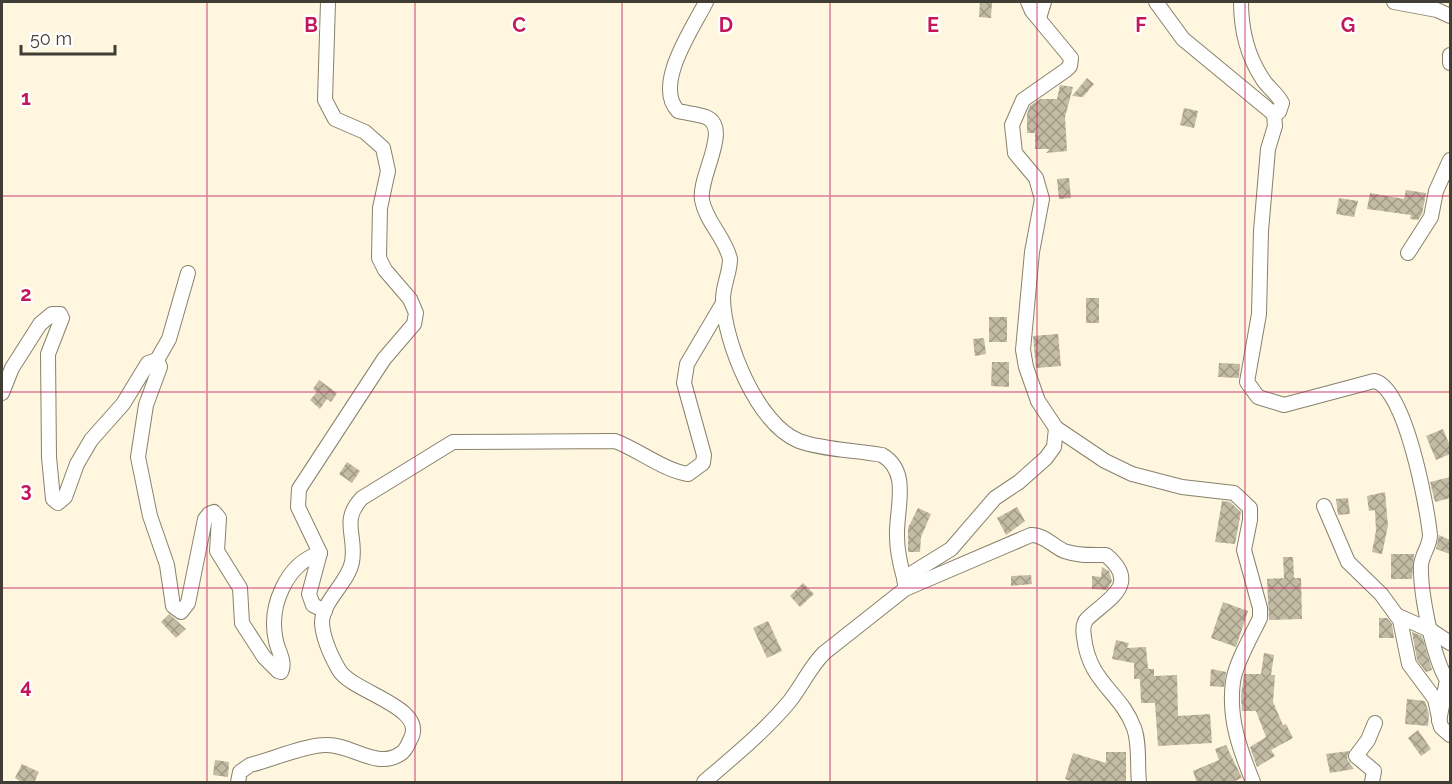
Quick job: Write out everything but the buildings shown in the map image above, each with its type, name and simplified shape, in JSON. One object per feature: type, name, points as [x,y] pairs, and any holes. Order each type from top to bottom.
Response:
[{"type":"street","points":[[325,611],[313,605],[309,594],[320,553],[298,507],[299,489],[384,359],[414,324],[416,313],[410,299],[385,270],[380,258],[380,208],[388,171],[383,148],[365,132],[335,119],[325,100],[328,2]]},
{"type":"street","points":[[706,2],[683,44],[669,91],[672,103],[678,111],[706,117],[716,126],[717,140],[702,184],[702,196],[705,213],[728,250],[730,259],[723,289],[723,303],[745,379],[777,426],[799,441],[882,455],[891,461],[900,479],[897,539],[904,584]]},
{"type":"street","points":[[1028,2],[1071,58],[1070,66],[1023,100],[1012,125],[1012,138],[1018,160],[1036,178],[1042,192],[1032,252],[1023,350],[1026,367],[1038,401],[1056,428],[1105,461],[1132,474],[1182,487],[1234,493],[1250,508],[1244,550],[1260,608],[1260,618],[1233,681],[1233,708],[1237,738],[1253,783]]},
{"type":"street","points":[[1039,18],[1044,2]]},
{"type":"street","points":[[1156,2],[1183,39],[1275,114]]},
{"type":"street","points":[[1240,2],[1241,23],[1253,60],[1262,79],[1282,104],[1279,112],[1275,114]]},
{"type":"street","points":[[1394,2],[1437,10],[1450,16]]},
{"type":"street","points":[[1450,55],[1450,63]]},
{"type":"street","points":[[1275,114],[1275,126],[1268,149],[1262,220],[1259,314],[1247,382],[1258,397],[1284,405],[1368,381],[1380,382],[1392,392],[1406,426],[1426,509],[1430,540],[1421,568],[1425,604],[1437,663],[1447,680],[1439,720]]},
{"type":"street","points":[[1408,253],[1431,217],[1436,191],[1450,160]]},
{"type":"street","points":[[2,393],[12,368],[40,324],[52,314],[60,314],[62,318],[48,354],[49,457],[53,499],[58,503],[65,496],[77,464],[91,440],[123,404],[148,363],[157,360],[169,339],[188,273]]},
{"type":"street","points":[[238,783],[240,772],[250,765],[326,744],[385,761],[401,754],[412,737],[413,728],[410,719],[400,707],[351,683],[341,672],[326,645],[322,621],[325,611],[352,564],[353,546],[349,522],[352,508],[362,498],[453,442],[615,441],[637,450],[676,472],[688,474],[699,468],[703,463],[704,455],[685,392],[687,364],[723,303]]},
{"type":"street","points":[[157,360],[160,367],[146,405],[138,457],[150,516],[167,565],[175,609],[183,610],[188,603],[205,519],[209,513],[214,512],[219,518],[217,551],[240,588],[242,622],[271,666],[281,672],[283,667],[275,639],[274,615],[288,578],[299,564],[320,553]]},
{"type":"street","points":[[704,783],[773,720],[824,653],[904,584],[951,549],[995,498],[1019,482],[1046,458],[1054,447],[1056,428]]},
{"type":"street","points":[[1324,506],[1348,562],[1381,594],[1396,615],[1401,625],[1409,664],[1435,699],[1439,720],[1446,733],[1450,735]]},
{"type":"street","points":[[904,584],[1037,534],[1051,544],[1078,555],[1106,555],[1112,560],[1121,580],[1117,594],[1086,620],[1084,635],[1093,670],[1124,709],[1134,727],[1139,783]]},
{"type":"street","points":[[1396,615],[1432,631],[1450,643]]},
{"type":"street","points":[[1372,783],[1374,771],[1356,756],[1368,740],[1376,723]]}]
